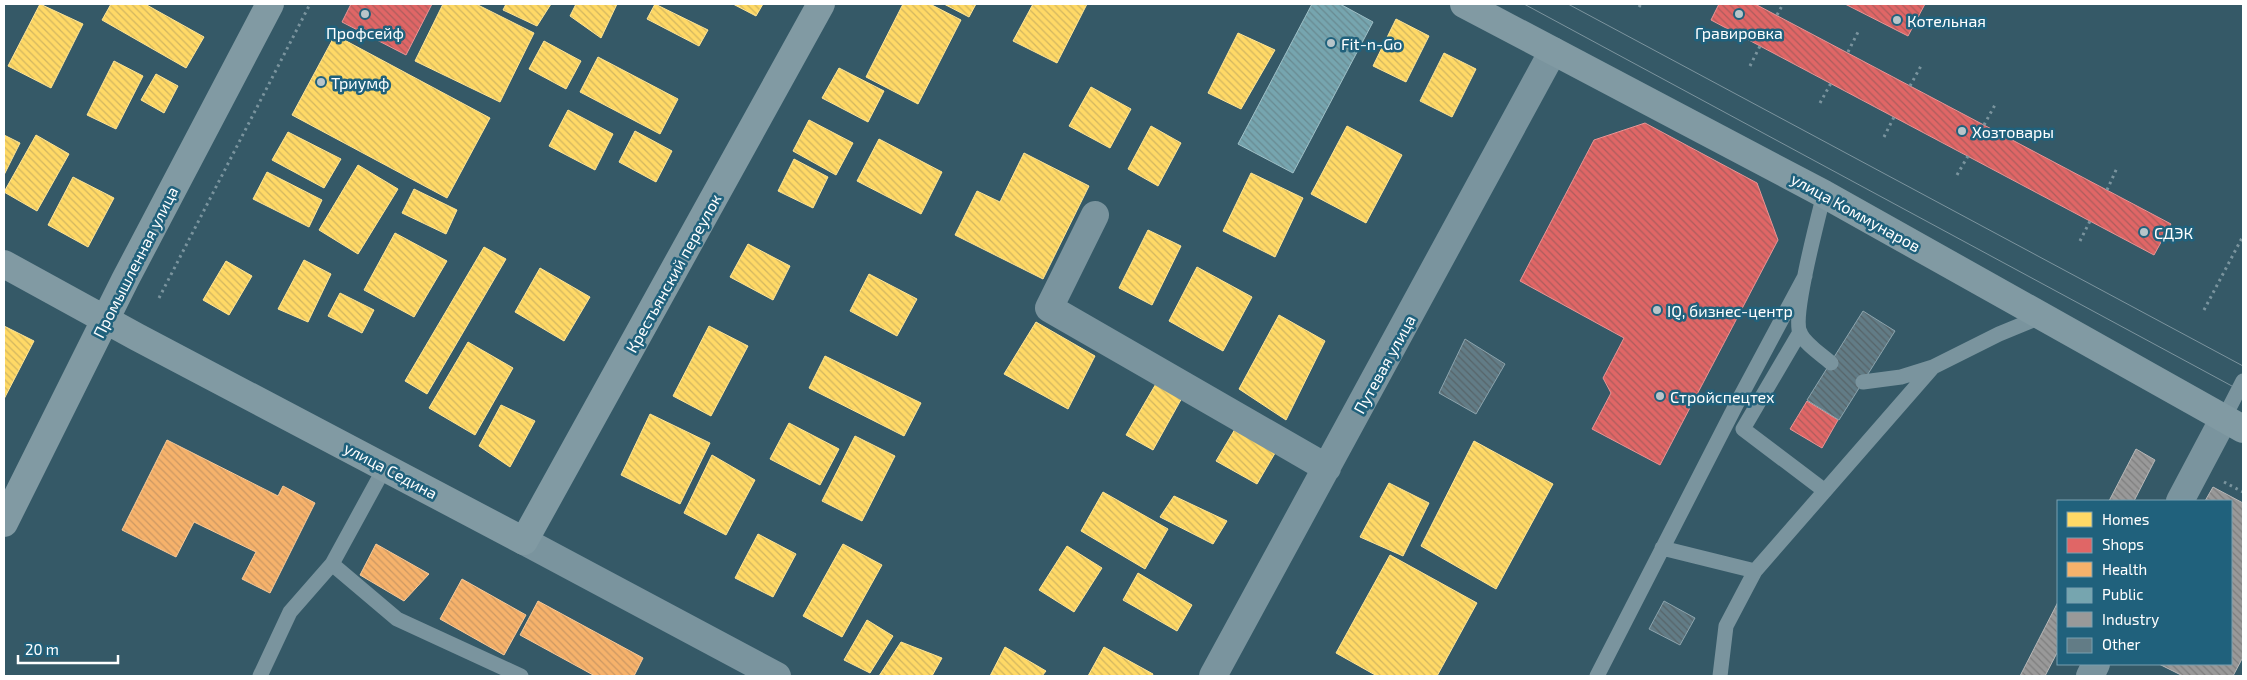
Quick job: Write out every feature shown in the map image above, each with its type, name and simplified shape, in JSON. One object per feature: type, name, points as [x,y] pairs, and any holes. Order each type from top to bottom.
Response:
[{"type":"main road","name":"Промышленная улица","points":[[4,523],[106,319],[270,4]]},
{"type":"main road","name":"Крестьянский переулок","points":[[524,541],[821,4]]},
{"type":"main road","name":"улица Коммунаров","points":[[1464,4],[1824,194],[2233,423]]},
{"type":"main road","name":"улица Седина","points":[[4,264],[524,541]]},
{"type":"street","name":"Путевая улица","points":[[1213,676],[1553,51]]},
{"type":"street","points":[[1095,215],[1049,308],[1327,468]]},
{"type":"street","points":[[2181,500],[2233,423]]},
{"type":"street","name":"улица Седина","points":[[524,541],[748,670],[777,676]]},
{"type":"lane","points":[[1824,194],[1805,276],[1800,309],[1800,332],[1743,429],[1825,490]]},
{"type":"lane","points":[[1597,676],[1805,276]]},
{"type":"lane","points":[[1863,382],[1901,378],[1933,366],[1999,334],[2043,316]]},
{"type":"lane","points":[[1800,332],[1810,345],[1830,363]]},
{"type":"lane","points":[[1720,676],[1726,626],[1755,571],[1933,366]]},
{"type":"lane","points":[[2233,423],[2243,381]]},
{"type":"lane","points":[[260,676],[290,612],[332,564],[385,467]]},
{"type":"lane","points":[[1662,548],[1755,571]]},
{"type":"lane","points":[[332,564],[398,619],[521,676]]},
{"type":"path","points":[[159,298],[310,4]]},
{"type":"path","points":[[1777,15],[1783,4]]},
{"type":"path","points":[[1848,52],[1859,30]]},
{"type":"path","points":[[1750,66],[1760,46]]},
{"type":"path","points":[[1910,86],[1922,64]]},
{"type":"path","points":[[1820,103],[1831,83]]},
{"type":"path","points":[[1984,125],[1996,103]]},
{"type":"path","points":[[1884,137],[1894,117]]},
{"type":"path","points":[[1957,175],[1968,156]]},
{"type":"path","points":[[2107,190],[2117,168]]},
{"type":"path","points":[[2080,241],[2090,222]]},
{"type":"path","points":[[2204,310],[2243,236]]},
{"type":"building: Homes","points":[[40,4],[83,24],[51,88],[8,66]]},
{"type":"building: Homes","points":[[111,4],[145,4],[204,37],[186,68],[102,20]]},
{"type":"building: Homes","points":[[443,4],[476,4],[534,33],[500,102],[415,61]]},
{"type":"building: Homes","points":[[506,4],[551,4],[537,26],[503,10]]},
{"type":"building: Homes","points":[[576,4],[617,4],[601,38],[570,16]]},
{"type":"building: Homes","points":[[655,4],[708,30],[699,46],[647,19]]},
{"type":"building: Homes","points":[[733,4],[763,4],[756,16]]},
{"type":"building: Homes","points":[[903,4],[930,4],[961,20],[918,104],[866,77]]},
{"type":"building: Homes","points":[[944,4],[976,4],[969,17]]},
{"type":"building: Homes","points":[[1033,4],[1087,4],[1057,63],[1013,41]]},
{"type":"building: Homes","points":[[1396,19],[1429,36],[1406,82],[1373,66]]},
{"type":"building: Homes","points":[[1238,33],[1275,50],[1241,109],[1208,93]]},
{"type":"building: Homes","points":[[335,35],[490,118],[447,198],[292,115]]},
{"type":"building: Homes","points":[[544,41],[581,61],[566,89],[529,69]]},
{"type":"building: Homes","points":[[1444,53],[1476,69],[1452,117],[1420,101]]},
{"type":"building: Homes","points":[[598,57],[678,99],[660,134],[580,92]]},
{"type":"building: Homes","points":[[114,61],[143,76],[116,129],[87,115]]},
{"type":"building: Homes","points":[[839,68],[884,91],[868,122],[822,98]]},
{"type":"building: Homes","points":[[156,74],[178,86],[164,113],[141,100]]},
{"type":"building: Homes","points":[[1091,87],[1131,109],[1110,148],[1069,126]]},
{"type":"building: Homes","points":[[568,110],[613,134],[595,170],[549,146]]},
{"type":"building: Homes","points":[[809,120],[853,143],[836,175],[793,151]]},
{"type":"building: Homes","points":[[1151,126],[1181,143],[1158,186],[1128,169]]},
{"type":"building: Homes","points":[[1347,126],[1402,155],[1366,223],[1311,194]]},
{"type":"building: Homes","points":[[635,131],[672,151],[656,182],[619,162]]},
{"type":"building: Homes","points":[[288,132],[341,159],[324,188],[272,160]]},
{"type":"building: Homes","points":[[4,135],[20,143],[4,175]]},
{"type":"building: Homes","points":[[36,135],[69,154],[37,211],[4,192]]},
{"type":"building: Homes","points":[[879,139],[942,172],[921,214],[857,181]]},
{"type":"building: Homes","points":[[1024,153],[1089,186],[1043,279],[955,235],[977,191],[1000,202]]},
{"type":"building: Homes","points":[[794,159],[828,177],[813,208],[778,191]]},
{"type":"building: Homes","points":[[358,165],[398,189],[358,254],[319,230]]},
{"type":"building: Homes","points":[[267,172],[322,200],[309,227],[253,199]]},
{"type":"building: Homes","points":[[1251,173],[1303,198],[1275,257],[1223,231]]},
{"type":"building: Homes","points":[[73,177],[114,198],[88,247],[48,225]]},
{"type":"building: Homes","points":[[414,189],[457,210],[446,234],[402,213]]},
{"type":"building: Homes","points":[[1148,230],[1181,246],[1152,305],[1119,288]]},
{"type":"building: Homes","points":[[395,233],[447,261],[414,317],[364,290]]},
{"type":"building: Homes","points":[[748,244],[790,266],[773,300],[730,277]]},
{"type":"building: Homes","points":[[484,247],[506,259],[427,394],[405,381]]},
{"type":"building: Homes","points":[[304,260],[331,274],[308,322],[278,309]]},
{"type":"building: Homes","points":[[226,261],[252,276],[229,315],[203,300]]},
{"type":"building: Homes","points":[[1197,267],[1252,297],[1223,351],[1169,321]]},
{"type":"building: Homes","points":[[540,268],[590,297],[564,341],[515,312]]},
{"type":"building: Homes","points":[[869,274],[917,299],[897,336],[850,311]]},
{"type":"building: Homes","points":[[340,293],[374,310],[362,333],[328,316]]},
{"type":"building: Homes","points":[[1279,315],[1325,341],[1286,420],[1239,389]]},
{"type":"building: Homes","points":[[1036,322],[1095,356],[1068,409],[1004,374]]},
{"type":"building: Homes","points":[[4,326],[34,341],[4,399]]},
{"type":"building: Homes","points":[[709,326],[748,346],[711,416],[673,396]]},
{"type":"building: Homes","points":[[468,342],[513,368],[475,435],[429,408]]},
{"type":"building: Homes","points":[[825,356],[921,403],[904,436],[809,388]]},
{"type":"building: Homes","points":[[1157,382],[1183,396],[1153,450],[1126,435]]},
{"type":"building: Homes","points":[[501,405],[535,421],[510,467],[479,446]]},
{"type":"building: Homes","points":[[650,414],[710,443],[680,504],[621,475]]},
{"type":"building: Homes","points":[[789,423],[839,449],[820,485],[770,459]]},
{"type":"building: Homes","points":[[1238,424],[1278,448],[1257,484],[1216,461]]},
{"type":"building: Homes","points":[[855,436],[895,456],[862,521],[822,501]]},
{"type":"building: Homes","points":[[1474,441],[1553,484],[1496,589],[1421,546]]},
{"type":"building: Homes","points":[[712,455],[755,480],[726,535],[684,513]]},
{"type":"building: Homes","points":[[1389,483],[1429,503],[1403,556],[1360,537]]},
{"type":"building: Homes","points":[[1103,492],[1168,529],[1145,569],[1081,531]]},
{"type":"building: Homes","points":[[1174,496],[1227,521],[1213,544],[1160,517]]},
{"type":"building: Homes","points":[[758,534],[796,554],[773,597],[735,578]]},
{"type":"building: Homes","points":[[843,544],[882,565],[842,637],[803,616]]},
{"type":"building: Homes","points":[[1067,546],[1102,568],[1074,612],[1039,590]]},
{"type":"building: Homes","points":[[1390,555],[1477,603],[1437,676],[1377,676],[1336,653]]},
{"type":"building: Homes","points":[[1138,573],[1192,605],[1177,631],[1123,600]]},
{"type":"building: Homes","points":[[867,620],[893,636],[870,673],[844,660]]},
{"type":"building: Homes","points":[[901,642],[942,658],[932,676],[879,676]]},
{"type":"building: Homes","points":[[1005,647],[1046,671],[1042,676],[990,676]]},
{"type":"building: Homes","points":[[1104,647],[1153,674],[1152,676],[1088,676]]},
{"type":"building: Shops","points":[[351,4],[432,4],[406,55],[342,22]]},
{"type":"building: Shops","points":[[1719,4],[1755,4],[2171,224],[2154,255],[1711,20]]},
{"type":"building: Shops","name":"Котельная","points":[[1845,4],[1925,4],[1908,36]]},
{"type":"building: Shops","name":"IQ, бизнес-центр","points":[[1645,123],[1757,183],[1778,240],[1660,465],[1592,429],[1611,393],[1603,378],[1624,338],[1520,281],[1594,140]]},
{"type":"building: Shops","points":[[1807,401],[1838,420],[1822,448],[1790,429]]},
{"type":"building: Health","points":[[167,440],[278,496],[283,486],[315,503],[270,593],[242,579],[256,552],[194,522],[176,557],[122,530]]},
{"type":"building: Health","points":[[376,544],[429,574],[404,601],[360,575]]},
{"type":"building: Health","points":[[462,579],[526,615],[504,655],[440,619]]},
{"type":"building: Health","points":[[538,601],[643,658],[634,676],[595,676],[520,635]]},
{"type":"building: Public","points":[[1312,4],[1340,4],[1373,22],[1293,173],[1238,144]]},
{"type":"building: Industry","points":[[2136,449],[2155,460],[2135,500],[2110,500]]},
{"type":"building: Industry","points":[[2213,487],[2243,503],[2243,657],[2233,676],[2183,676],[2161,665],[2232,665],[2232,500],[2206,500]]},
{"type":"building: Industry","points":[[2057,604],[2057,653],[2045,676],[2020,676]]},
{"type":"building: Other","points":[[1863,311],[1895,331],[1839,420],[1807,400]]},
{"type":"building: Other","points":[[1465,339],[1505,364],[1476,414],[1439,393]]},
{"type":"building: Other","points":[[1664,601],[1695,618],[1680,645],[1649,629]]},
{"type":"tram line","points":[[1524,4],[2243,392]]},
{"type":"tram line","points":[[1568,4],[2243,366]]},
{"type":"place","name":"Профсейф","points":[[365,14]]},
{"type":"place","name":"Гравировка","points":[[1739,14]]},
{"type":"place","name":"Котельная","points":[[1897,20]]},
{"type":"place","name":"Fit-n-Go","points":[[1331,43]]},
{"type":"place","name":"Триумф","points":[[321,82]]},
{"type":"place","name":"Хозтовары","points":[[1962,131]]},
{"type":"place","name":"СДЭК","points":[[2144,232]]},
{"type":"place","name":"IQ, бизнес-центр","points":[[1657,310]]},
{"type":"place","name":"Стройспецтех","points":[[1660,396]]}]
